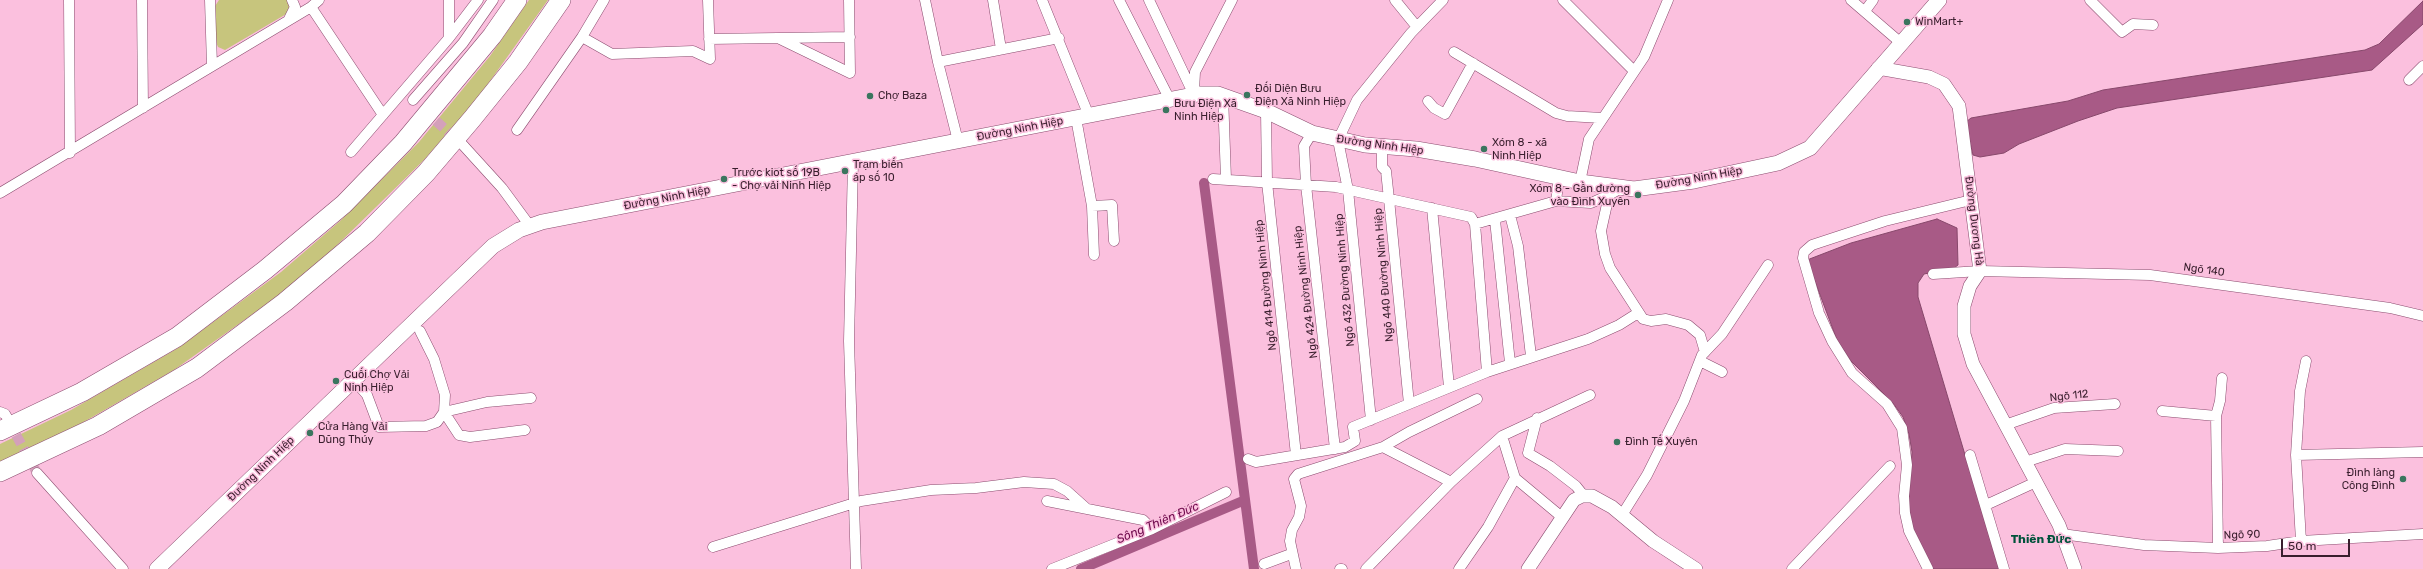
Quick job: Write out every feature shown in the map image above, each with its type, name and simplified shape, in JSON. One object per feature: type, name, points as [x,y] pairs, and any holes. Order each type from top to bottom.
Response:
[{"type":"highway","points":[[4,426],[82,392],[177,336],[265,270],[344,204],[403,144],[492,36],[517,0]]},
{"type":"highway","points":[[0,472],[98,426],[197,368],[285,302],[367,233],[426,173],[518,62],[561,0]]},
{"type":"main road","name":"Đường Ninh Hiệp","points":[[156,569],[353,378],[493,246],[519,230],[530,226],[1194,95],[1223,96],[1266,111],[1312,133],[1338,140],[1475,158],[1580,182],[1634,189],[1694,181],[1778,163],[1810,148],[1878,68],[1939,0]]},
{"type":"street","points":[[69,0],[70,153]]},
{"type":"street","points":[[142,0],[143,108]]},
{"type":"street","points":[[210,0],[212,66]]},
{"type":"street","points":[[289,20],[294,11],[294,4],[292,0]]},
{"type":"street","points":[[0,193],[70,153],[311,7],[319,0]]},
{"type":"street","points":[[449,0],[449,38]]},
{"type":"street","points":[[351,152],[449,38],[478,0]]},
{"type":"street","points":[[413,100],[463,43],[493,0]]},
{"type":"street","points":[[517,130],[582,37],[604,0]]},
{"type":"street","points":[[582,37],[612,54],[693,52],[710,59],[708,0]]},
{"type":"street","points":[[778,38],[850,73],[849,0]]},
{"type":"street","points":[[925,0],[938,62],[958,141]]},
{"type":"street","points":[[993,0],[1001,50]]},
{"type":"street","points":[[1042,0],[1059,38],[1083,117],[1092,206],[1094,255]]},
{"type":"street","points":[[1119,0],[1170,100]]},
{"type":"street","points":[[1149,0],[1194,95]]},
{"type":"street","points":[[1194,95],[1195,72],[1232,0]]},
{"type":"street","points":[[1395,0],[1417,27]]},
{"type":"street","points":[[1338,140],[1357,100],[1417,27],[1443,0]]},
{"type":"street","points":[[1563,0],[1634,71]]},
{"type":"street","points":[[1580,182],[1589,139],[1644,57],[1668,0]]},
{"type":"street","points":[[1851,0],[1901,43]]},
{"type":"street","points":[[1865,11],[1873,0]]},
{"type":"street","points":[[2090,0],[2122,32],[2133,24],[2153,25]]},
{"type":"street","points":[[311,7],[383,115]]},
{"type":"street","points":[[709,39],[850,37]]},
{"type":"street","points":[[938,62],[1059,38]]},
{"type":"street","points":[[1454,52],[1556,113],[1567,116],[1602,118]]},
{"type":"street","points":[[1428,101],[1434,108],[1445,114],[1473,63]]},
{"type":"street","points":[[2409,80],[2423,66]]},
{"type":"street","name":"Đường Dương Hà","points":[[1878,68],[1929,77],[1944,84],[1952,93],[1959,106],[1980,271],[1970,286],[1964,306],[1964,334],[1973,364],[2062,534],[2075,569]]},
{"type":"street","points":[[404,91],[422,108]]},
{"type":"street","points":[[1223,96],[1226,179]]},
{"type":"street","name":"Ngõ 414 Đường Ninh Hiệp","points":[[1266,111],[1267,182],[1296,456]]},
{"type":"street","name":"Ngõ 424 Đường Ninh Hiệp","points":[[1312,133],[1304,146],[1306,185],[1335,449]]},
{"type":"street","name":"Ngõ 432 Đường Ninh Hiệp","points":[[1338,140],[1348,190],[1371,420]]},
{"type":"street","points":[[462,144],[502,188],[530,226]]},
{"type":"street","name":"Ngõ 440 Đường Ninh Hiệp","points":[[1382,146],[1382,167],[1386,171],[1409,404]]},
{"type":"street","points":[[853,162],[849,341],[856,569]]},
{"type":"street","points":[[1556,201],[1559,177]]},
{"type":"street","points":[[1213,180],[1226,179],[1267,182],[1348,190],[1471,217],[1475,224],[1487,372]]},
{"type":"street","points":[[1475,224],[1495,220],[1556,201],[1591,203],[1618,190],[1634,189]]},
{"type":"street","points":[[1609,195],[1601,231],[1604,254],[1610,268],[1641,316],[1651,321],[1666,319],[1688,325],[1700,335],[1705,352]]},
{"type":"street","points":[[1928,569],[1909,531],[1905,513],[1904,496],[1907,465],[1902,428],[1888,404],[1852,373],[1832,341],[1819,314],[1803,258],[1804,252],[1812,245],[1885,221],[1971,200]]},
{"type":"street","points":[[1092,206],[1112,205],[1114,241]]},
{"type":"street","points":[[1432,208],[1449,387]]},
{"type":"street","points":[[1510,215],[1518,246],[1531,356]]},
{"type":"street","points":[[1495,220],[1510,363]]},
{"type":"street","points":[[1622,515],[1647,475],[1684,401],[1705,352],[1722,334],[1768,265]]},
{"type":"street","name":"Ngõ 140","points":[[1933,274],[1980,271],[2150,275],[2390,308],[2423,316]]},
{"type":"street","points":[[1248,459],[1256,462],[1345,448],[1355,441],[1354,427],[1510,363],[1588,339],[1641,316]]},
{"type":"street","points":[[353,378],[367,395],[379,427],[426,426],[437,422],[444,412],[445,395],[434,359],[420,331]]},
{"type":"street","points":[[1700,361],[1722,372]]},
{"type":"street","points":[[2300,541],[2296,455],[2300,391],[2306,361]]},
{"type":"street","points":[[2218,548],[2216,416],[2220,401],[2222,378]]},
{"type":"street","points":[[1366,569],[1451,482],[1502,436],[1590,395]]},
{"type":"street","points":[[444,412],[487,402],[531,398]]},
{"type":"street","points":[[1296,569],[1290,541],[1292,530],[1299,517],[1300,506],[1294,479],[1298,474],[1383,447],[1409,432],[1477,400]]},
{"type":"street","name":"Ngõ 112","points":[[2005,425],[2054,408],[2115,404]]},
{"type":"street","points":[[2162,411],[2216,416]]},
{"type":"street","points":[[0,412],[4,414],[4,426]]},
{"type":"street","points":[[444,412],[458,435],[470,437],[525,430]]},
{"type":"street","points":[[1538,418],[1528,454],[1550,466],[1576,486],[1584,496]]},
{"type":"street","points":[[1502,436],[1515,478],[1562,518]]},
{"type":"street","points":[[1383,447],[1451,482]]},
{"type":"street","points":[[2025,462],[2065,449],[2118,451]]},
{"type":"street","points":[[2296,455],[2423,452]]},
{"type":"street","points":[[1970,455],[2004,569]]},
{"type":"street","points":[[1792,569],[1890,466]]},
{"type":"street","points":[[37,473],[123,569]]},
{"type":"street","points":[[1459,569],[1488,527],[1515,478]]},
{"type":"street","points":[[713,548],[855,503],[931,490],[976,488],[1024,482],[1054,484],[1068,491],[1086,508]]},
{"type":"street","points":[[1986,505],[2036,482]]},
{"type":"street","points":[[1052,569],[1152,529],[1226,492]]},
{"type":"street","points":[[1528,569],[1574,500],[1584,496],[1592,496],[1622,515],[1653,541],[1696,569]]},
{"type":"street","points":[[1047,501],[1143,520],[1152,529]]},
{"type":"street","name":"Ngõ 90","points":[[2062,534],[2144,545],[2218,548],[2267,546],[2300,541],[2423,534]]},
{"type":"street","points":[[1264,564],[1292,554]]},
{"type":"shaded area","points":[[219,0],[287,0],[291,4],[288,13],[225,50],[218,47],[215,40],[215,6]]},
{"type":"shaded area","points":[[529,0],[548,0],[475,102],[424,160],[327,255],[274,299],[174,370],[82,423],[0,462],[0,444],[71,410],[178,348],[281,272],[340,221],[419,142],[490,56]]},
{"type":"shaded area","points":[[2423,1],[2423,24],[2372,70],[2117,108],[2078,121],[2019,144],[2004,153],[1980,157],[1973,155],[1966,122],[1971,118],[2068,101],[2103,90],[2365,50],[2379,44]]},
{"type":"shaded area","points":[[1937,219],[1957,228],[1958,265],[1954,268],[1924,274],[1918,283],[1918,297],[1999,569],[1933,569],[1929,563],[1911,525],[1908,507],[1912,452],[1909,434],[1903,417],[1893,403],[1851,361],[1837,340],[1807,260],[1851,243]]},
{"type":"waterway","points":[[1204,183],[1254,569]]},
{"type":"waterway","name":"Sông Thiên Đức","points":[[1081,569],[1245,500]]},
{"type":"tunnel","points":[[425,111],[457,140]]},
{"type":"tunnel","points":[[9,422],[37,473]]},
{"type":"place","name":"WinMart+","points":[[1907,22]]},
{"type":"place","name":"Đối Diện Bưu Điện Xã Ninh Hiệp","points":[[1247,95]]},
{"type":"place","name":"Chợ Baza","points":[[870,96]]},
{"type":"place","name":"Bưu Điện Xã Ninh Hiệp","points":[[1166,110]]},
{"type":"place","name":"Xóm 8 - xã Ninh Hiệp","points":[[1484,149]]},
{"type":"place","name":"Trạm biến áp số 10","points":[[845,171]]},
{"type":"place","name":"Trước kiot số 19B - Chợ vải Ninh Hiệp","points":[[724,179]]},
{"type":"place","name":"Xóm 8 - Gần đường vào Đình Xuyên","points":[[1638,195]]},
{"type":"place","name":"Cuối Chợ Vải Ninh Hiệp","points":[[336,381]]},
{"type":"place","name":"Cửa Hàng Vải Dũng Thúy","points":[[310,433]]},
{"type":"place","name":"Đình Tế Xuyên","points":[[1617,442]]},
{"type":"place","name":"Đình làng Công Đình","points":[[2403,479]]},
{"type":"district","name":"Thiên Đức","points":[[2041,540]]}]
